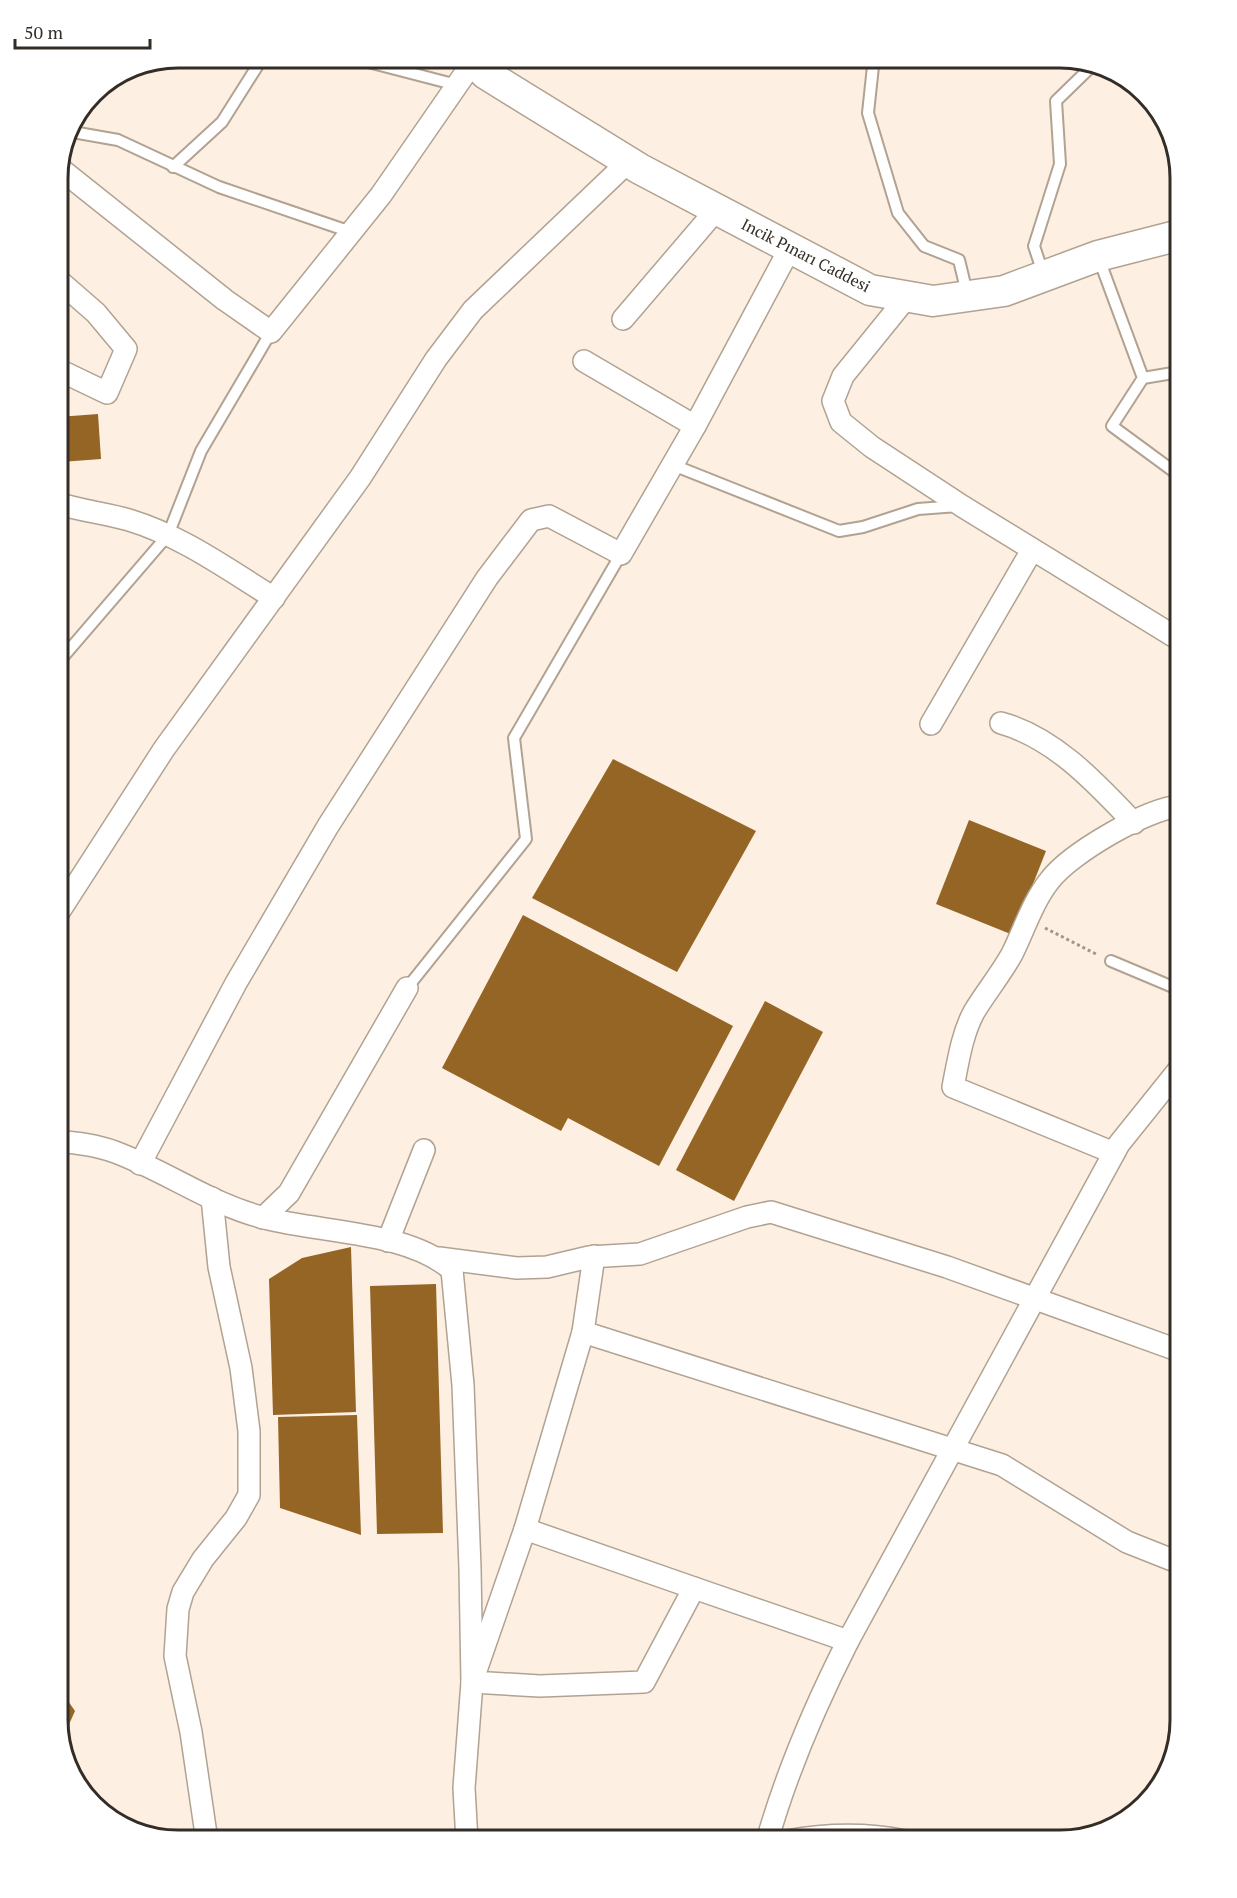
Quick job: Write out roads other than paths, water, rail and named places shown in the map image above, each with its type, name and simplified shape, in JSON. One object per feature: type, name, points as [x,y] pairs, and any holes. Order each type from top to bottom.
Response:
[{"type":"main road","name":"Incik Pınarı Caddesi","points":[[467,68],[486,74],[628,161],[870,290],[933,301],[1004,291],[1098,256],[1170,238]]},
{"type":"street","points":[[68,175],[225,300],[272,332],[381,195],[467,68]]},
{"type":"street","points":[[68,898],[164,749],[360,478],[436,359],[473,310],[628,161]]},
{"type":"street","points":[[623,319],[717,209]]},
{"type":"street","points":[[140,1164],[236,983],[328,826],[487,578],[531,520],[549,516],[621,554],[695,426],[790,248]]},
{"type":"street","points":[[68,289],[96,313],[126,349],[107,393],[68,374]]},
{"type":"street","points":[[907,297],[843,376],[833,401],[841,422],[872,447],[962,506],[1170,634]]},
{"type":"street","points":[[584,361],[695,426]]},
{"type":"street","points":[[68,507],[128,520],[168,535],[274,598]]},
{"type":"street","points":[[931,724],[1032,550]]},
{"type":"street","points":[[1001,723],[1024,729],[1066,758],[1134,823]]},
{"type":"street","points":[[1114,1153],[953,1087],[959,1055],[973,1014],[1010,957],[1050,880],[1072,859],[1104,837],[1170,810]]},
{"type":"street","points":[[263,1218],[289,1192],[406,988]]},
{"type":"street","points":[[770,1830],[780,1793],[814,1709],[848,1641],[1114,1153],[1170,1081]]},
{"type":"street","points":[[68,1142],[90,1144],[116,1152],[212,1198],[263,1218],[415,1246],[439,1258],[452,1270],[463,1385],[472,1682],[464,1788],[466,1830]]},
{"type":"street","points":[[388,1241],[424,1150]]},
{"type":"street","points":[[205,1830],[191,1732],[175,1656],[178,1609],[183,1592],[202,1559],[236,1518],[249,1495],[249,1431],[234,1329],[219,1267],[212,1198]]},
{"type":"street","points":[[439,1258],[517,1268],[547,1267],[594,1256],[640,1254],[747,1216],[771,1212],[1035,1297],[1170,1346]]},
{"type":"street","points":[[472,1682],[525,1529],[583,1332],[594,1256]]},
{"type":"street","points":[[583,1332],[1002,1465],[1127,1542],[1170,1559]]},
{"type":"street","points":[[525,1529],[848,1641]]},
{"type":"street","points":[[472,1682],[540,1686],[644,1682],[694,1588]]},
{"type":"lane","points":[[173,167],[222,122],[257,68]]},
{"type":"lane","points":[[873,68],[868,113],[898,213],[924,246],[959,260],[968,296]]},
{"type":"lane","points":[[1044,276],[1034,246],[1060,164],[1056,101],[1087,71]]},
{"type":"lane","points":[[77,133],[118,140],[219,187],[351,232]]},
{"type":"lane","points":[[1098,256],[1143,378]]},
{"type":"lane","points":[[68,651],[168,535],[201,451],[272,332]]},
{"type":"lane","points":[[1170,374],[1143,378],[1112,426],[1170,469]]},
{"type":"lane","points":[[673,465],[839,531],[863,527],[918,510],[962,506]]},
{"type":"lane","points":[[406,988],[526,839],[514,738],[621,554]]},
{"type":"lane","points":[[1111,961],[1170,986]]}]
